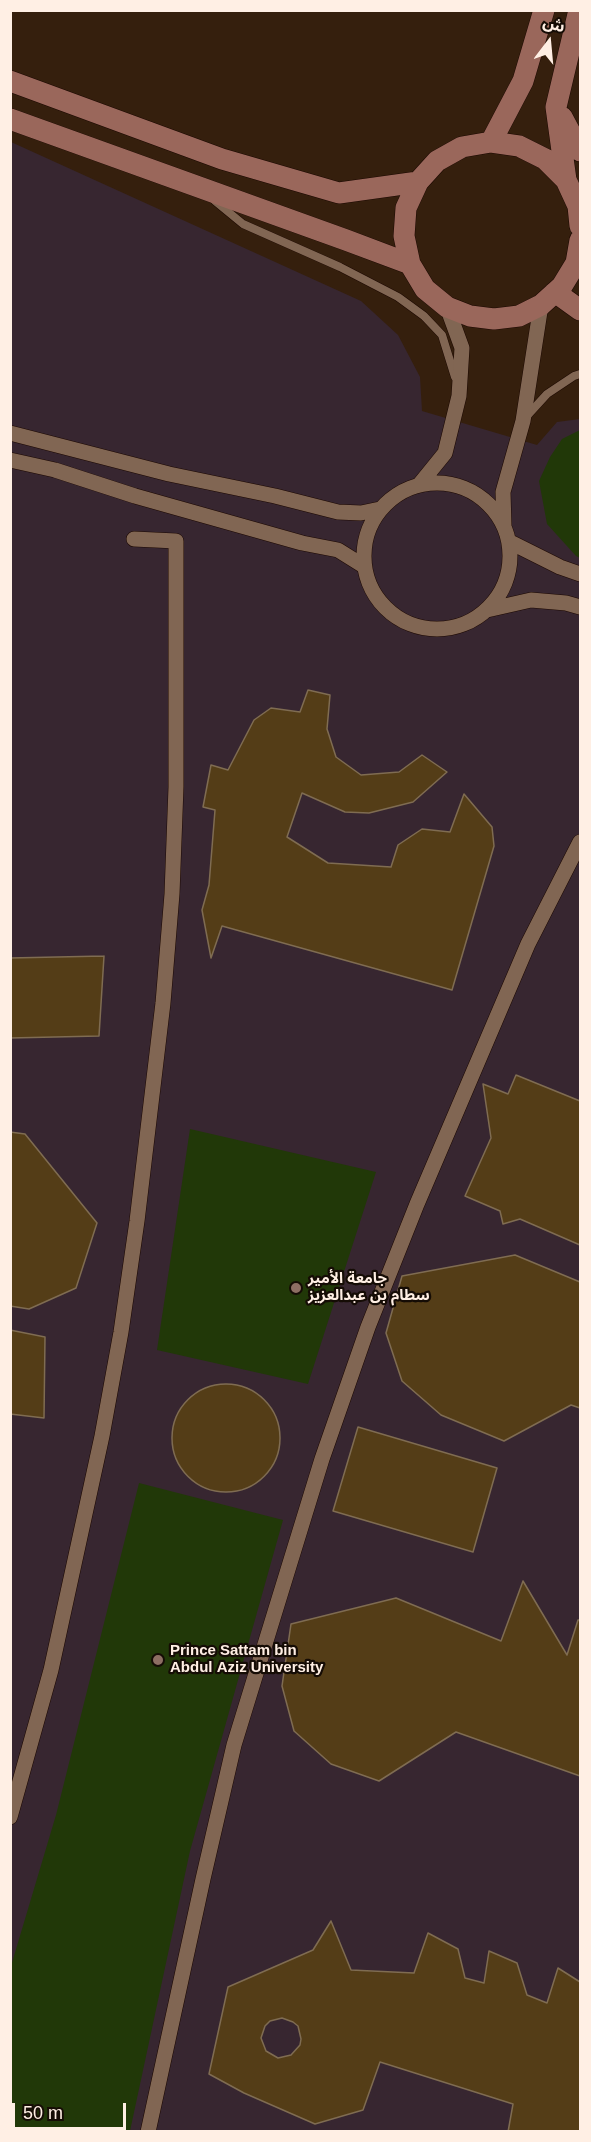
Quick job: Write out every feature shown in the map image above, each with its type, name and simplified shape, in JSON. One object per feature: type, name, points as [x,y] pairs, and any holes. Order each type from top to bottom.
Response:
[{"type":"main road","points":[[490,142],[523,81],[544,10]]},
{"type":"main road","points":[[579,10],[556,107],[566,180],[578,206],[580,226]]},
{"type":"main road","points":[[10,81],[222,159],[339,193],[418,182]]},
{"type":"main road","points":[[556,107],[580,150]]},
{"type":"main road","points":[[10,119],[410,264]]},
{"type":"main road","points":[[566,180],[545,159],[519,146],[490,142],[462,147],[437,161],[418,182],[406,208],[404,236],[410,264],[425,289],[447,307],[470,316],[494,319],[519,316],[548,299],[562,286],[576,262],[580,240]]},
{"type":"main road","points":[[548,299],[580,310]]},
{"type":"street","points":[[504,526],[503,492],[523,421],[548,299]]},
{"type":"street","points":[[419,485],[445,453],[459,396],[462,348],[447,307]]},
{"type":"street","points":[[10,433],[169,474],[338,512],[361,513],[380,509]]},
{"type":"street","points":[[55,470],[63,446]]},
{"type":"street","points":[[10,460],[55,470],[146,499],[302,543],[338,550],[362,565]]},
{"type":"street","points":[[444,483],[469,490],[490,504],[504,526],[510,542],[510,567],[502,591],[487,610],[468,622],[447,628],[425,628],[404,621],[386,609],[372,591],[362,565],[369,528],[380,509],[398,494],[419,485],[444,483]]},
{"type":"street","points":[[10,1817],[51,1670],[102,1436],[121,1332],[137,1221],[163,1004],[172,894],[176,787],[176,541],[134,539]]},
{"type":"street","points":[[510,542],[560,567],[580,574]]},
{"type":"street","points":[[487,610],[531,600],[566,603],[580,607]]},
{"type":"street","points":[[148,2132],[234,1745],[322,1459],[368,1327],[417,1204],[528,944],[580,842]]},
{"type":"lane","points":[[198,187],[243,224],[365,280],[398,297],[424,316],[442,336],[452,363],[459,396]]},
{"type":"lane","points":[[523,421],[547,394],[580,374]]},
{"type":"shaded area","name":"جامعة الأمير سطام بن عبدالعزيز","points":[[11,142],[361,301],[398,335],[420,377],[422,411],[537,445],[557,422],[580,419],[580,2131],[11,2132]]},
{"type":"green space","points":[[580,430],[580,558],[547,524],[539,481],[550,457],[562,439]]},
{"type":"green space","points":[[190,1129],[376,1172],[308,1384],[157,1350]]},
{"type":"green space","points":[[139,1483],[283,1520],[190,1851],[130,2131],[11,2131],[11,1966],[56,1815]]},
{"type":"building","points":[[308,690],[330,695],[327,729],[336,757],[361,775],[399,772],[422,755],[447,772],[413,802],[369,813],[345,812],[302,793],[287,837],[328,863],[391,867],[398,845],[422,829],[450,832],[464,794],[492,827],[494,846],[452,990],[222,926],[211,958],[202,910],[209,885],[215,810],[203,807],[211,765],[228,770],[254,720],[271,708],[300,712]]},
{"type":"building","points":[[104,956],[99,1036],[10,1038],[10,958]]},
{"type":"building","points":[[516,1075],[580,1101],[580,1245],[520,1219],[503,1224],[500,1211],[465,1196],[491,1138],[483,1084],[508,1094]]},
{"type":"building","points":[[10,1132],[25,1134],[97,1223],[76,1288],[29,1309],[10,1306]]},
{"type":"building","points":[[515,1255],[580,1282],[580,1408],[571,1405],[504,1441],[441,1415],[402,1381],[386,1333],[402,1276]]},
{"type":"building","points":[[10,1330],[45,1337],[44,1418],[10,1414]]},
{"type":"building","points":[[226,1384],[247,1388],[265,1399],[276,1417],[280,1438],[276,1459],[265,1477],[247,1488],[226,1492],[205,1488],[187,1477],[176,1459],[172,1438],[176,1417],[187,1399],[205,1388]]},
{"type":"building","points":[[358,1427],[497,1468],[473,1552],[333,1511]]},
{"type":"building","points":[[523,1581],[567,1655],[578,1620],[580,1620],[580,1776],[456,1732],[379,1781],[331,1764],[294,1731],[282,1686],[291,1624],[396,1598],[501,1641]]},
{"type":"building","points":[[331,1921],[351,1970],[414,1973],[428,1933],[458,1949],[465,1978],[484,1983],[489,1951],[517,1963],[527,1995],[547,2003],[558,1968],[580,1982],[580,2132],[508,2132],[513,2104],[380,2062],[363,2110],[315,2124],[244,2093],[209,2074],[228,1987],[313,1950]],"holes":[[[282,2018],[298,2026],[301,2039],[300,2045],[291,2055],[278,2058],[266,2051],[261,2038],[265,2026],[270,2021]]]},
{"type":"place","name":"جامعة الأمير سطام بن عبدالعزيز","points":[[296,1288]]},
{"type":"place","name":"Prince Sattam bin Abdul Aziz University","points":[[158,1660]]}]
